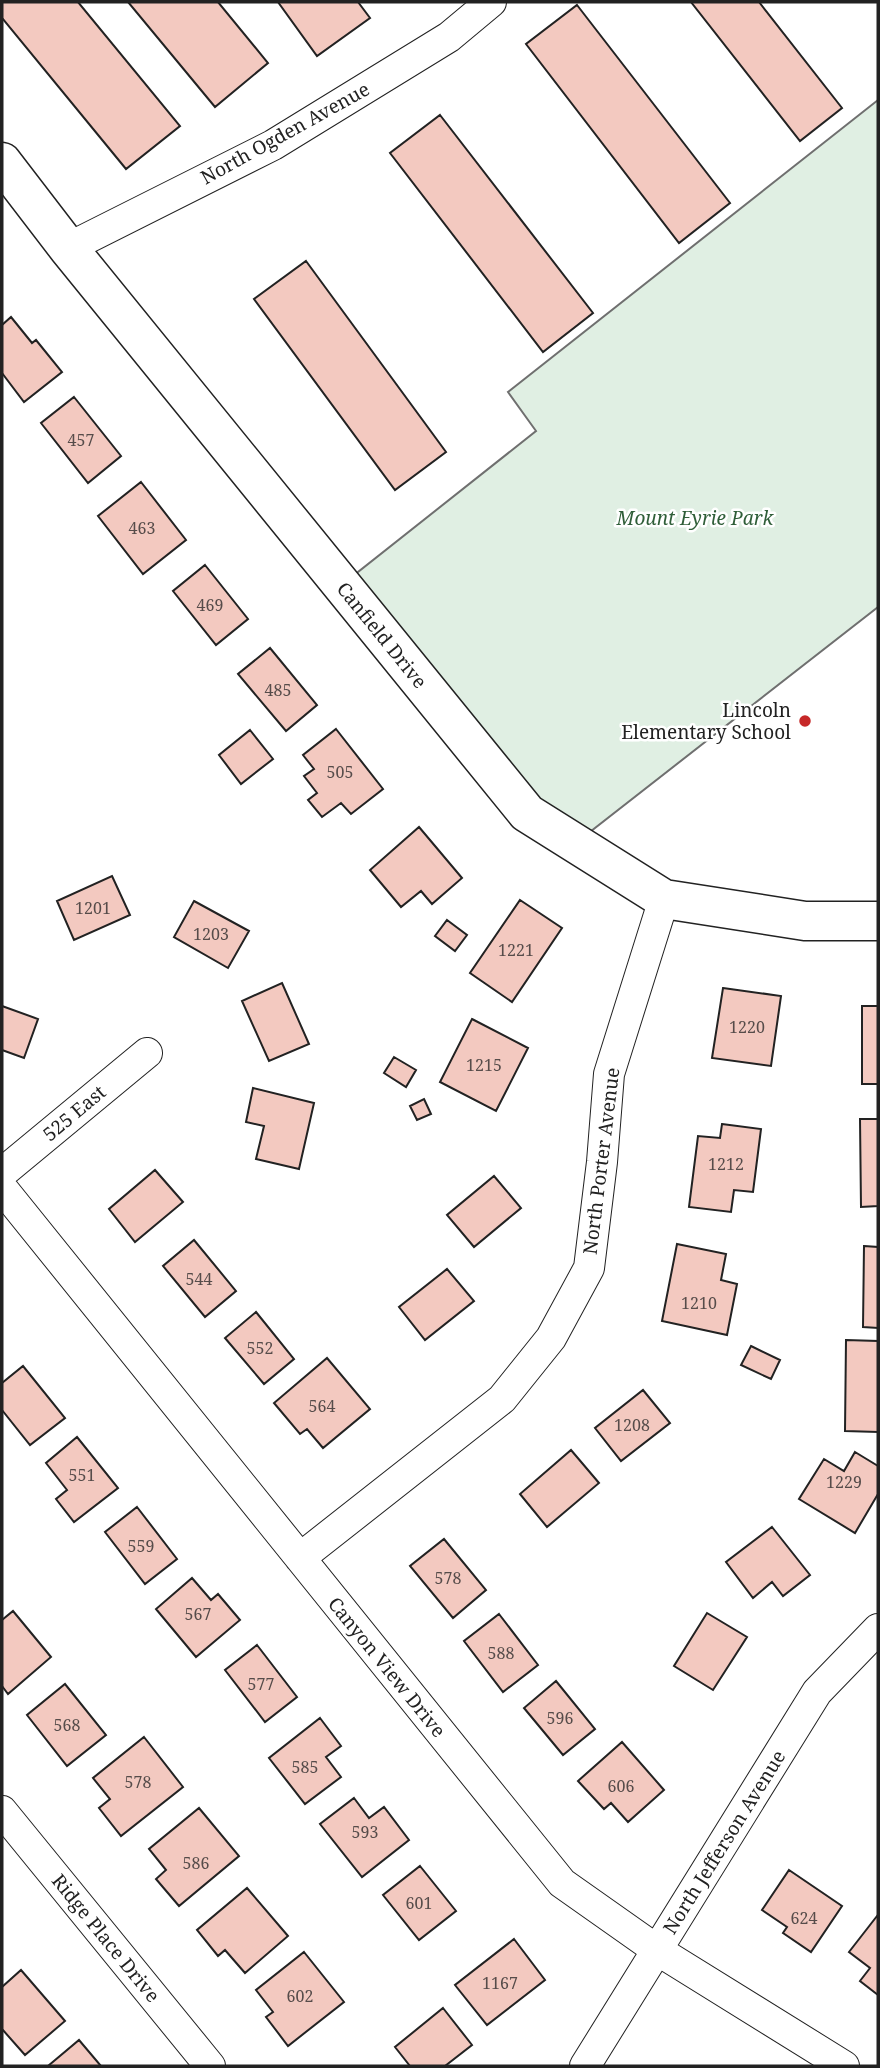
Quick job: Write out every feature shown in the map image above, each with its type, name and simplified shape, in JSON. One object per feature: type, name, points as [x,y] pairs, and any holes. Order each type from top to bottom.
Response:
[{"type":"street","name":"North Ogden Avenue","points":[[68,248],[273,145],[449,37],[491,2]]},
{"type":"street","name":"Canfield Drive","points":[[2,162],[68,248],[527,813],[663,899],[805,921],[878,921]]},
{"type":"street","name":"North Porter Avenue","points":[[300,1558],[502,1399],[551,1338],[589,1268],[609,1074],[663,899]]},
{"type":"street","name":"525 East","points":[[2,1173],[147,1053]]},
{"type":"street","name":"Canyon View Drive","points":[[2,1188],[562,1883],[657,1950],[844,2066]]},
{"type":"street","name":"North Jefferson Avenue","points":[[585,2066],[817,1692],[878,1629]]},
{"type":"street","name":"Ridge Place Drive","points":[[2,1811],[210,2066]]},
{"type":"green space","name":"Mount Eyrie Park","points":[[878,100],[878,607],[586,835],[533,800],[353,576],[536,431],[508,392]]},
{"type":"building","points":[[2,2],[78,2],[180,126],[126,169],[2,18]]},
{"type":"building","points":[[128,2],[218,2],[268,63],[215,107]]},
{"type":"building","points":[[278,2],[358,2],[370,18],[317,56]]},
{"type":"building","points":[[691,2],[759,2],[842,108],[800,141]]},
{"type":"building","points":[[577,5],[730,203],[679,243],[526,44]]},
{"type":"building","points":[[440,115],[593,313],[543,352],[390,153]]},
{"type":"building","points":[[306,261],[446,452],[395,490],[254,299]]},
{"type":"building","points":[[11,317],[32,343],[36,340],[62,372],[24,402],[2,373],[2,325]]},
{"type":"building","points":[[74,397],[121,456],[88,483],[41,423]]},
{"type":"building","points":[[141,482],[186,540],[143,574],[98,516]]},
{"type":"building","points":[[205,565],[248,619],[216,645],[173,591]]},
{"type":"building","points":[[270,648],[317,705],[286,731],[238,674]]},
{"type":"building","points":[[336,729],[383,789],[351,814],[341,803],[322,817],[308,800],[317,793],[304,776],[314,769],[303,755]]},
{"type":"building","points":[[250,730],[273,759],[241,784],[219,755]]},
{"type":"building","points":[[419,827],[462,878],[432,904],[421,891],[401,907],[370,870]]},
{"type":"building","points":[[112,876],[130,915],[74,940],[57,901]]},
{"type":"building","points":[[520,900],[562,928],[512,1002],[470,973]]},
{"type":"building","points":[[194,901],[249,931],[228,968],[174,937]]},
{"type":"building","points":[[447,920],[467,935],[455,951],[435,936]]},
{"type":"building","points":[[282,983],[309,1044],[269,1061],[242,1001]]},
{"type":"building","points":[[723,988],[781,996],[771,1066],[712,1058]]},
{"type":"building","points":[[2,1006],[38,1019],[24,1058],[2,1050]]},
{"type":"building","points":[[862,1006],[878,1006],[878,1084],[862,1084]]},
{"type":"building","points":[[472,1019],[528,1048],[496,1111],[440,1082]]},
{"type":"building","points":[[394,1057],[416,1070],[406,1087],[384,1073]]},
{"type":"building","points":[[253,1088],[314,1103],[299,1169],[256,1159],[264,1126],[246,1122]]},
{"type":"building","points":[[424,1099],[431,1114],[417,1120],[410,1106]]},
{"type":"building","points":[[860,1119],[878,1119],[878,1206],[861,1207]]},
{"type":"building","points":[[722,1124],[761,1129],[753,1192],[734,1190],[731,1212],[689,1207],[698,1136],[720,1138]]},
{"type":"building","points":[[155,1170],[183,1202],[135,1242],[109,1209]]},
{"type":"building","points":[[494,1176],[521,1208],[474,1247],[447,1215]]},
{"type":"building","points":[[194,1240],[236,1291],[205,1317],[163,1266]]},
{"type":"building","points":[[677,1244],[726,1254],[721,1280],[737,1284],[727,1335],[662,1321]]},
{"type":"building","points":[[864,1246],[878,1247],[878,1328],[863,1327]]},
{"type":"building","points":[[447,1269],[474,1301],[425,1340],[399,1307]]},
{"type":"building","points":[[256,1312],[294,1359],[264,1384],[225,1338]]},
{"type":"building","points":[[846,1340],[878,1341],[878,1432],[845,1431]]},
{"type":"building","points":[[751,1346],[780,1360],[771,1379],[741,1365]]},
{"type":"building","points":[[327,1358],[370,1409],[323,1448],[307,1429],[300,1434],[274,1403]]},
{"type":"building","points":[[23,1366],[65,1418],[30,1445],[2,1410],[2,1383]]},
{"type":"building","points":[[643,1390],[670,1423],[621,1461],[595,1428]]},
{"type":"building","points":[[77,1437],[118,1488],[74,1522],[56,1499],[67,1490],[46,1463]]},
{"type":"building","points":[[571,1450],[599,1483],[547,1527],[520,1494]]},
{"type":"building","points":[[855,1452],[878,1466],[878,1494],[855,1533],[799,1499],[824,1459],[844,1471]]},
{"type":"building","points":[[137,1507],[177,1559],[145,1584],[105,1532]]},
{"type":"building","points":[[772,1527],[810,1575],[783,1596],[772,1582],[753,1598],[726,1562]]},
{"type":"building","points":[[444,1539],[486,1590],[453,1618],[410,1566]]},
{"type":"building","points":[[192,1578],[211,1600],[218,1594],[240,1620],[196,1657],[156,1609]]},
{"type":"building","points":[[13,1611],[51,1657],[8,1694],[2,1686],[2,1620]]},
{"type":"building","points":[[707,1613],[747,1637],[713,1690],[674,1666]]},
{"type":"building","points":[[499,1614],[538,1665],[503,1692],[464,1641]]},
{"type":"building","points":[[257,1645],[297,1697],[265,1722],[225,1670]]},
{"type":"building","points":[[556,1681],[595,1729],[563,1755],[524,1708]]},
{"type":"building","points":[[65,1684],[106,1735],[67,1766],[27,1715]]},
{"type":"building","points":[[320,1718],[341,1746],[326,1757],[341,1777],[305,1804],[269,1758]]},
{"type":"building","points":[[144,1737],[183,1787],[121,1836],[99,1808],[110,1799],[93,1778]]},
{"type":"building","points":[[622,1742],[664,1790],[628,1822],[611,1803],[604,1809],[578,1781]]},
{"type":"building","points":[[354,1798],[369,1818],[384,1807],[409,1840],[362,1877],[320,1824]]},
{"type":"building","points":[[199,1808],[239,1856],[179,1906],[156,1879],[166,1870],[149,1849]]},
{"type":"building","points":[[420,1866],[456,1911],[419,1940],[383,1895]]},
{"type":"building","points":[[789,1870],[842,1906],[811,1952],[783,1933],[787,1927],[762,1910]]},
{"type":"building","points":[[247,1888],[288,1936],[245,1973],[225,1950],[218,1956],[197,1930]]},
{"type":"building","points":[[877,1916],[878,1995],[860,1981],[870,1968],[849,1952]]},
{"type":"building","points":[[514,1939],[545,1980],[487,2025],[455,1985]]},
{"type":"building","points":[[304,1952],[344,2002],[288,2046],[266,2017],[273,2012],[256,1990]]},
{"type":"building","points":[[21,1970],[65,2021],[25,2055],[2,2029],[2,1987]]},
{"type":"building","points":[[443,2008],[472,2045],[445,2066],[410,2066],[395,2047]]},
{"type":"building","points":[[79,2040],[101,2066],[48,2066]]},
{"type":"place","name":"Lincoln Elementary School","points":[[805,721]]}]
